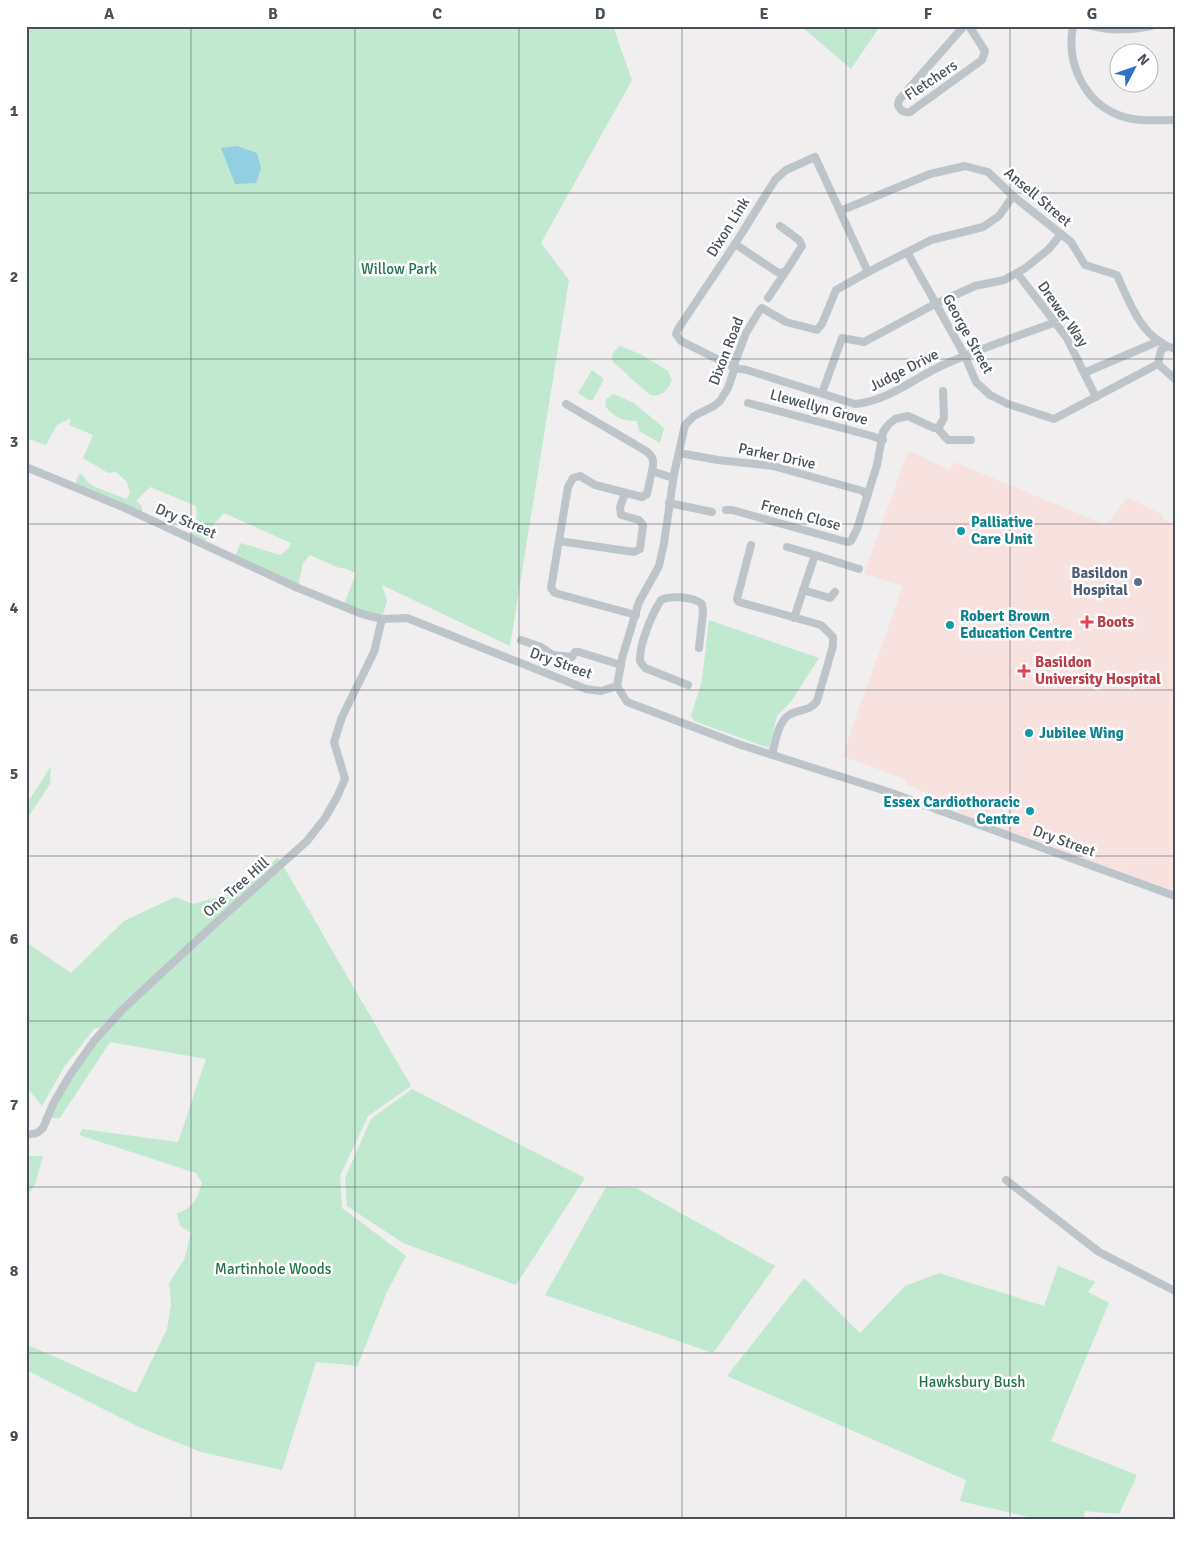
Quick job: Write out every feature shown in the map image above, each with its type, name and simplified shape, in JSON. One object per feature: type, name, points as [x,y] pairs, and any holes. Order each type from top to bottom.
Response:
[{"type":"street","name":"Fletchers","points":[[964,26],[899,100],[898,105],[901,110],[910,112],[982,60],[985,51],[974,31],[969,26]]},
{"type":"street","points":[[1073,26],[1071,37],[1072,56],[1079,79],[1089,94],[1101,105],[1121,116],[1139,120],[1175,120]]},
{"type":"street","points":[[1091,26],[1137,29],[1151,26]]},
{"type":"street","name":"Dixon Link","points":[[733,367],[681,341],[676,334],[775,180],[786,170],[815,157],[868,272]]},
{"type":"street","name":"Ansell Street","points":[[840,211],[930,174],[965,166],[988,172],[1013,196],[1071,242],[1086,265],[1116,275],[1141,326],[1166,346],[1175,349]]},
{"type":"street","name":"Dixon Road","points":[[616,686],[620,665],[640,602],[659,566],[673,478],[684,425],[694,416],[720,401],[728,388],[733,367],[746,333],[755,316],[762,308],[786,322],[817,330],[822,324],[836,290],[931,240],[983,227],[999,216],[1013,196]]},
{"type":"street","points":[[768,298],[802,246],[800,240],[780,226]]},
{"type":"street","points":[[822,393],[842,338],[864,342],[935,304],[975,286],[1004,280],[1017,273],[1049,249],[1061,234]]},
{"type":"street","points":[[735,244],[777,272],[786,271]]},
{"type":"street","name":"George Street","points":[[907,252],[966,356],[976,382],[990,395],[1008,404],[1054,419],[1158,364]]},
{"type":"street","name":"Drewer Way","points":[[1017,273],[1067,338],[1096,397]]},
{"type":"street","name":"Judge Drive","points":[[733,367],[855,404],[869,403],[884,397],[940,366],[1056,322]]},
{"type":"street","points":[[1084,373],[1159,341]]},
{"type":"street","points":[[1166,346],[1160,350],[1158,364],[1175,379]]},
{"type":"street","points":[[937,428],[944,418],[943,391]]},
{"type":"street","name":"Llewellyn Grove","points":[[748,403],[883,440]]},
{"type":"street","points":[[566,404],[652,455],[654,461],[648,491],[642,497],[595,486],[580,476],[574,478],[568,487],[551,584],[552,591],[636,615]]},
{"type":"street","name":"French Close","points":[[726,510],[732,510],[847,542],[854,538],[877,465],[883,432],[895,419],[908,416],[937,428],[948,440],[971,440]]},
{"type":"street","name":"Parker Drive","points":[[679,453],[718,460],[773,466],[863,491],[866,496]]},
{"type":"street","name":"Dry Street","points":[[26,468],[126,508],[298,588],[362,614],[382,619],[407,618],[586,689],[602,690],[616,686],[627,702],[741,745],[889,792],[1175,896]]},
{"type":"street","points":[[652,471],[673,478]]},
{"type":"street","points":[[559,541],[634,552],[640,549],[643,525],[639,520],[621,515],[620,507],[625,493]]},
{"type":"street","points":[[669,503],[712,512]]},
{"type":"street","points":[[751,545],[737,598],[739,602],[821,626],[833,637],[834,646],[817,701],[812,707],[789,715],[782,722],[772,755]]},
{"type":"street","points":[[788,547],[859,569]]},
{"type":"street","points":[[794,618],[815,555]]},
{"type":"street","points":[[803,590],[830,598],[835,592]]},
{"type":"street","points":[[688,685],[643,666],[639,658],[658,605],[662,600],[671,597],[697,601],[702,604],[703,613],[699,648]]},
{"type":"street","name":"One Tree Hill","points":[[26,1135],[37,1133],[43,1128],[54,1102],[70,1075],[94,1041],[123,1009],[307,842],[325,818],[338,797],[345,779],[334,742],[342,717],[374,652],[382,619]]},
{"type":"street","points":[[629,637],[644,642]]},
{"type":"street","points":[[521,640],[541,647],[553,655],[572,657],[575,652],[579,652],[620,665]]},
{"type":"street","points":[[1006,1180],[1098,1252],[1175,1290]]},
{"type":"shaded area","name":"Basildon University Hospital","points":[[912,452],[950,470],[954,462],[1106,525],[1128,497],[1163,515],[1162,518],[1175,525],[1175,882],[1172,890],[958,812],[960,808],[906,784],[907,780],[842,756],[903,586],[864,574],[907,453]]},
{"type":"green space","name":"Willow Park","points":[[26,26],[613,26],[632,80],[541,243],[569,280],[510,646],[382,585],[387,600],[382,619],[344,605],[356,573],[339,568],[310,555],[303,563],[298,588],[234,558],[241,543],[280,555],[288,549],[291,543],[224,513],[213,525],[204,544],[190,539],[197,516],[196,506],[150,487],[136,501],[142,506],[142,517],[75,486],[80,473],[88,482],[100,489],[126,499],[130,494],[127,482],[116,472],[108,473],[83,458],[93,435],[69,425],[71,418],[57,425],[46,445],[26,438]]},
{"type":"green space","points":[[801,26],[880,26],[851,69]]},
{"type":"green space","points":[[620,346],[642,355],[668,371],[672,381],[666,390],[658,395],[650,395],[613,362],[613,353]]},
{"type":"green space","points":[[592,370],[604,379],[593,400],[589,400],[578,393]]},
{"type":"green space","points":[[614,394],[634,403],[664,428],[660,443],[639,431],[637,421],[615,416],[608,410],[605,406],[606,399]]},
{"type":"green space","points":[[709,620],[819,658],[790,703],[777,716],[769,748],[694,721],[691,716],[702,680]]},
{"type":"green space","points":[[51,766],[50,784],[26,820],[26,805]]},
{"type":"green space","name":"Martinhole Woods","points":[[278,857],[411,1086],[368,1116],[340,1176],[342,1208],[406,1256],[387,1292],[357,1367],[316,1362],[282,1470],[201,1452],[141,1428],[26,1370],[26,1344],[136,1393],[167,1329],[171,1305],[169,1283],[184,1260],[191,1233],[180,1226],[177,1213],[191,1206],[202,1183],[196,1173],[79,1135],[82,1129],[178,1142],[206,1059],[110,1042],[60,1118],[42,1118],[106,1028],[95,1028],[64,1067],[42,1106],[26,1086],[26,942],[71,973],[124,921],[175,897],[193,904],[243,890]]},
{"type":"green space","points":[[412,1089],[585,1178],[516,1285],[403,1243],[347,1206],[345,1178],[371,1119]]},
{"type":"green space","points":[[26,1156],[43,1156],[36,1182],[26,1199]]},
{"type":"green space","points":[[606,1187],[636,1188],[775,1266],[713,1353],[545,1295]]},
{"type":"green space","name":"Hawksbury Bush","points":[[1058,1266],[1095,1282],[1088,1292],[1109,1303],[1051,1441],[1137,1475],[1119,1514],[1085,1511],[1083,1520],[1042,1520],[960,1501],[966,1480],[727,1376],[804,1278],[860,1333],[905,1286],[939,1273],[1044,1306]]},
{"type":"water","points":[[237,146],[257,153],[261,168],[256,183],[235,184],[221,148]]},
{"type":"place","name":"Palliative Care Unit","points":[[961,531]]},
{"type":"place","name":"Basildon Hospital","points":[[1138,582]]},
{"type":"place","name":"Boots","points":[[1087,622]]},
{"type":"place","name":"Robert Brown Education Centre","points":[[950,625]]},
{"type":"place","name":"Basildon University Hospital","points":[[1024,671]]},
{"type":"place","name":"Jubilee Wing","points":[[1029,733]]},
{"type":"place","name":"Essex Cardiothoracic Centre","points":[[1030,811]]}]
